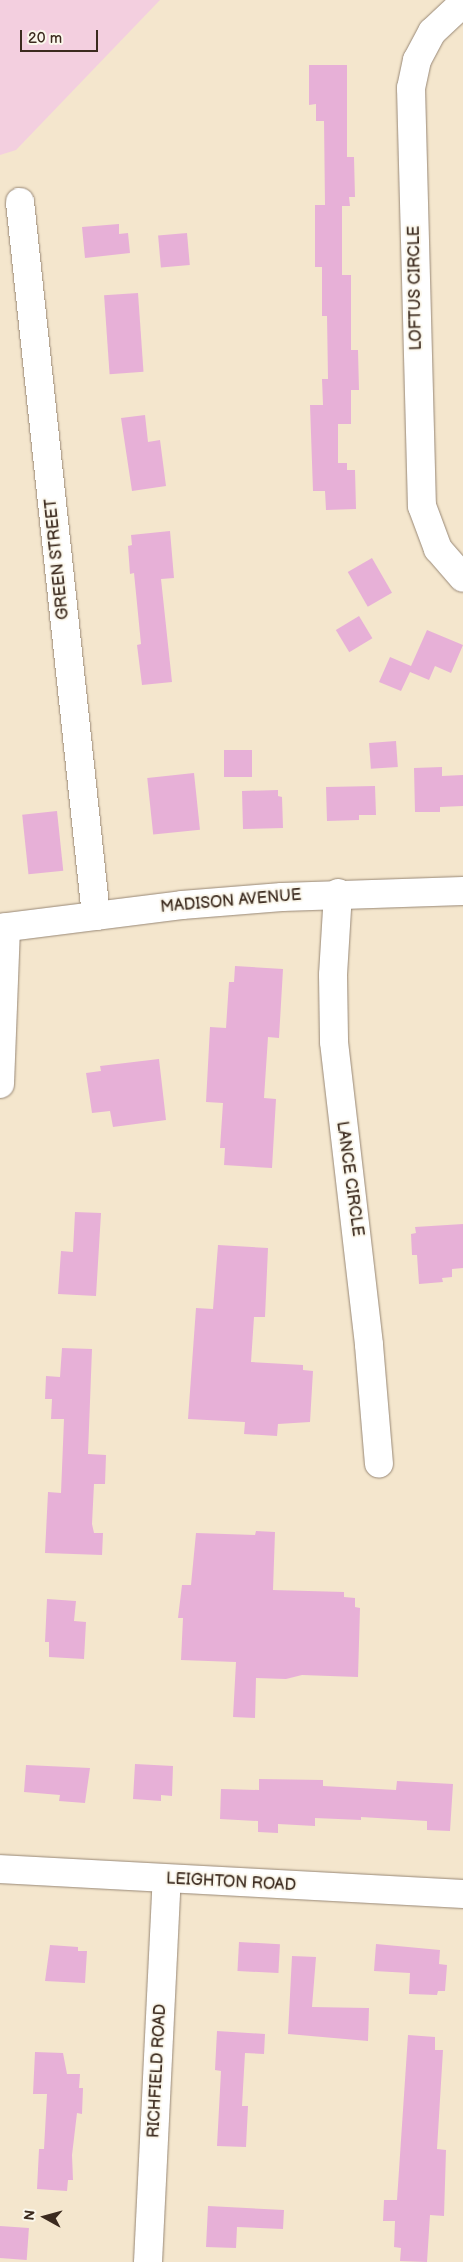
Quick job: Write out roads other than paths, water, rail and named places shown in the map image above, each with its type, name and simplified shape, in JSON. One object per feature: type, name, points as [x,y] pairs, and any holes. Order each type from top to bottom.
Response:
[{"type":"street","name":"LOFTUS CIRCLE","points":[[463,4],[432,32],[417,60],[411,88],[422,506],[438,549],[463,578]]},
{"type":"street","name":"GREEN STREET","points":[[20,202],[96,916]]},
{"type":"street","name":"MADISON AVENUE","points":[[3,928],[96,916],[338,893],[463,891]]},
{"type":"street","name":"LANCE CIRCLE","points":[[338,893],[333,975],[334,1042],[370,1345],[379,1464]]},
{"type":"street","points":[[0,1084],[3,928]]},
{"type":"street","name":"LEIGHTON ROAD","points":[[0,1869],[167,1880],[463,1894]]},
{"type":"street","name":"RICHFIELD ROAD","points":[[148,2262],[167,1880]]}]
